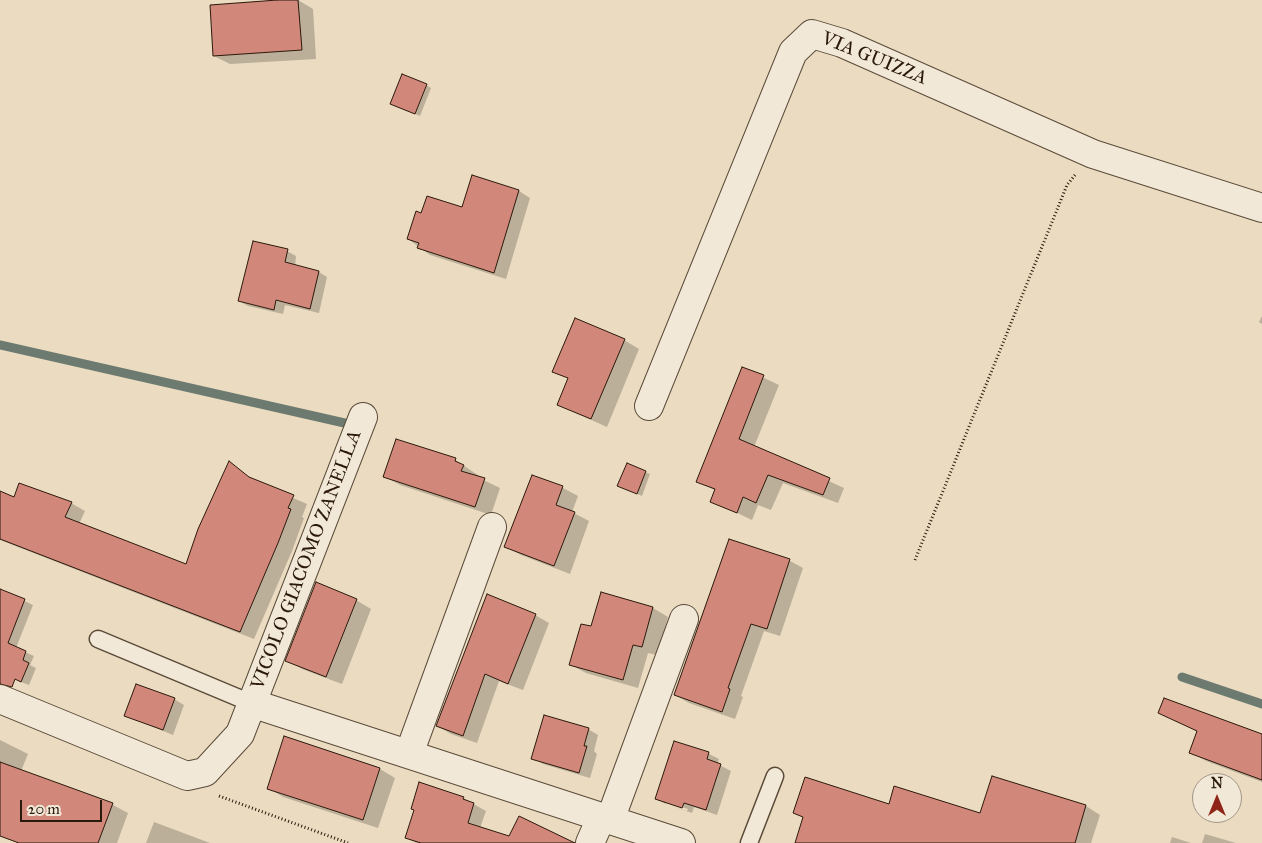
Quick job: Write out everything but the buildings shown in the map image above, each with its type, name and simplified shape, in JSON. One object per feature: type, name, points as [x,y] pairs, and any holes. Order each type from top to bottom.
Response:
[{"type":"street","name":"VIA GUIZZA","points":[[650,406],[793,52],[812,34],[842,43],[1093,154],[1262,208]]},
{"type":"street","name":"VICOLO GIACOMO ZANELLA","points":[[196,774],[204,772],[240,734],[363,417]]},
{"type":"street","points":[[409,754],[492,527]]},
{"type":"street","points":[[590,843],[605,819],[684,619]]},
{"type":"street","points":[[0,699],[187,776],[196,774]]},
{"type":"street","name":"VICOLO GIACOMO ZANELLA","points":[[252,703],[681,843]]},
{"type":"lane","points":[[98,639],[252,703]]},
{"type":"lane","points":[[749,843],[775,776]]},
{"type":"path","points":[[915,560],[1067,186],[1093,154]]},
{"type":"path","points":[[196,774],[209,792],[348,843]]},
{"type":"waterway","points":[[0,345],[349,424]]},
{"type":"waterway","points":[[1182,677],[1262,704]]}]
